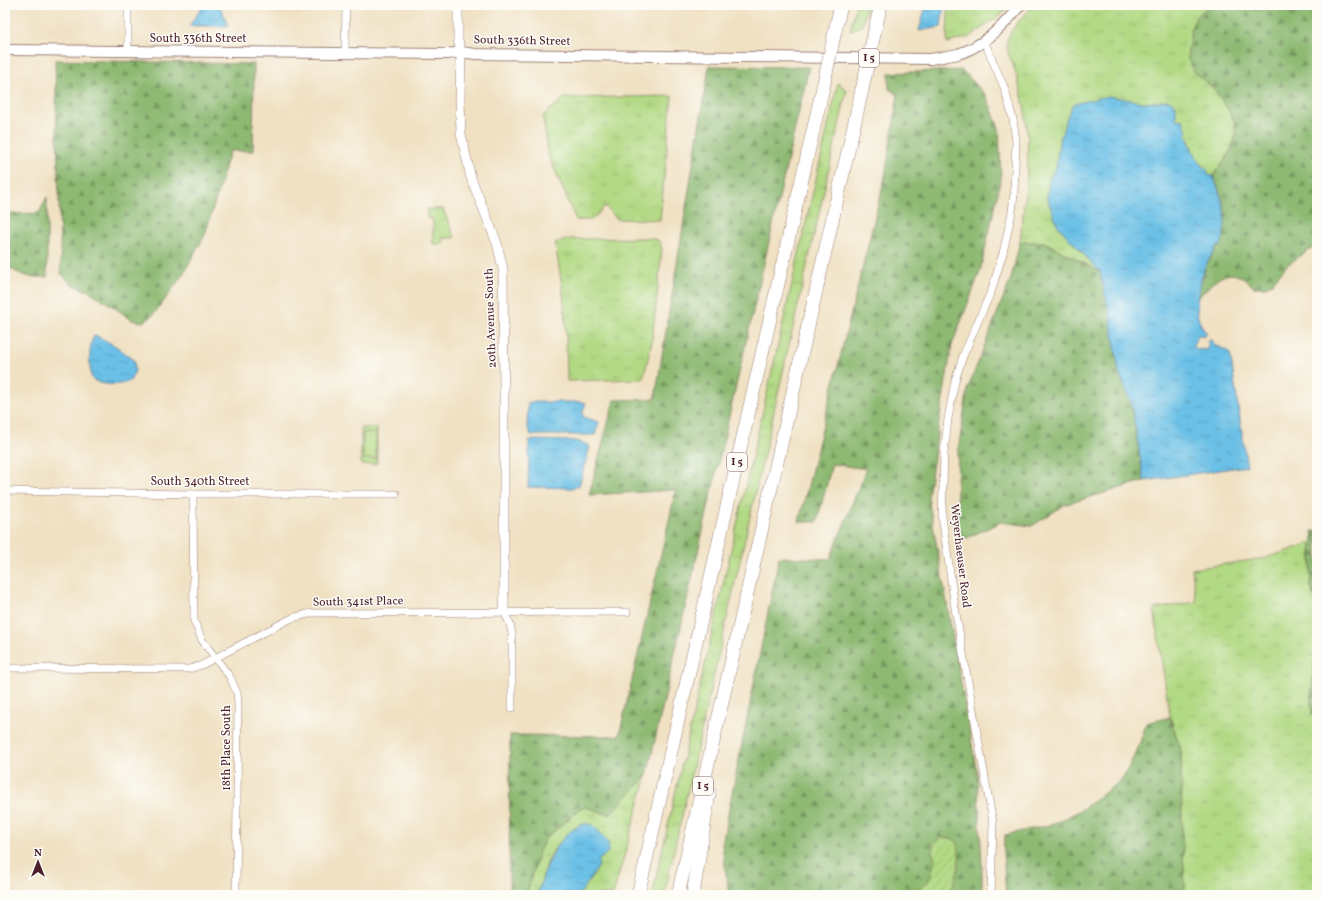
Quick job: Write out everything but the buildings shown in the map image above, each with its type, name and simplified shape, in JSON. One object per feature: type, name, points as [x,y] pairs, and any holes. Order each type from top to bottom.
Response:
[{"type":"highway","name":"I 5","points":[[638,895],[841,5]]},
{"type":"highway","name":"I 5","points":[[678,895],[881,5]]},
{"type":"highway","points":[[693,895],[728,677]]},
{"type":"highway","points":[[631,895],[656,817]]},
{"type":"main road","name":"South 336th Street","points":[[5,50],[447,54],[461,52],[475,54],[668,55],[911,60],[931,59],[958,54],[971,48],[984,41],[997,31],[1020,5]]},
{"type":"street","points":[[128,5],[128,52]]},
{"type":"street","points":[[345,53],[346,5]]},
{"type":"street","name":"20th Avenue South","points":[[458,5],[458,40],[461,52],[460,116],[462,142],[472,178],[497,243],[503,269],[504,612]]},
{"type":"street","name":"Weyerhaeuser Road","points":[[984,41],[1004,87],[1014,119],[1016,141],[1014,194],[1012,212],[1001,260],[992,289],[963,356],[955,381],[948,419],[945,447],[942,516],[955,608],[993,823],[990,895]]},
{"type":"street","name":"South 340th Street","points":[[5,492],[396,494]]},
{"type":"street","name":"18th Place South","points":[[192,494],[193,617],[202,640],[225,670],[234,685],[238,704],[236,895]]},
{"type":"street","name":"South 341st Place","points":[[5,668],[182,670],[197,667],[292,618],[312,612],[627,612]]},
{"type":"street","points":[[504,612],[510,624],[512,634],[512,708]]},
{"type":"green space","points":[[856,5],[867,5],[862,25],[850,31]]},
{"type":"green space","points":[[948,5],[1008,5],[1003,13],[970,37],[947,43]]},
{"type":"green space","points":[[1033,5],[1216,5],[1202,11],[1196,17],[1192,26],[1188,47],[1190,66],[1198,76],[1211,86],[1217,93],[1229,111],[1235,124],[1235,139],[1233,146],[1213,176],[1208,175],[1194,154],[1186,134],[1175,119],[1176,112],[1173,105],[1168,100],[1147,103],[1108,96],[1059,143],[1056,168],[1049,179],[1058,226],[1100,272],[1044,242],[1020,242],[1028,161],[1027,128],[1022,95],[1008,52],[1007,42],[1008,37],[1014,27]]},
{"type":"green space","points":[[1216,5],[1317,5],[1317,245],[1287,265],[1271,284],[1266,287],[1254,287],[1241,277],[1228,275],[1222,276],[1198,298],[1206,265],[1218,246],[1223,200],[1213,176],[1230,152],[1235,139],[1235,124],[1232,116],[1214,89],[1198,76],[1190,66],[1188,58],[1188,47],[1192,26],[1196,17],[1202,11]]},
{"type":"green space","points":[[55,60],[254,64],[253,151],[230,151],[205,235],[183,274],[159,308],[149,319],[142,322],[132,320],[89,291],[72,285],[61,273]]},
{"type":"green space","points":[[709,66],[809,67],[647,775],[609,815],[586,807],[580,809],[545,839],[539,851],[526,895],[509,895],[510,735],[619,736],[676,490],[589,495],[614,400],[655,399]]},
{"type":"green space","points":[[962,70],[986,95],[999,128],[1001,179],[980,272],[952,345],[928,497],[977,773],[982,864],[982,895],[729,895],[722,844],[779,557],[830,559],[866,469],[832,464],[817,522],[799,522],[885,177],[898,95],[889,89],[889,73]]},
{"type":"green space","points":[[838,83],[847,90],[664,895],[652,895]]},
{"type":"green space","points":[[672,96],[660,220],[617,219],[605,206],[592,220],[576,220],[548,154],[543,116],[564,98]]},
{"type":"green space","points":[[47,197],[47,277],[35,277],[20,274],[5,264],[5,219],[10,214],[38,213]]},
{"type":"green space","points":[[427,209],[443,209],[455,238],[444,238],[443,244],[433,244],[433,219],[427,218]]},
{"type":"green space","points":[[649,238],[659,241],[662,249],[652,342],[643,379],[567,381],[566,331],[563,292],[555,243],[570,239]]},
{"type":"green space","points":[[1020,242],[1044,242],[1100,272],[1110,315],[1119,373],[1131,402],[1144,481],[1064,505],[1032,526],[1001,522],[958,542],[956,522],[958,450],[968,388],[1011,278]]},
{"type":"green space","points":[[361,428],[377,428],[377,464],[361,465]]},
{"type":"green space","points":[[363,433],[376,433],[376,459],[363,459]]},
{"type":"green space","points":[[1312,531],[1317,531],[1317,605],[1311,587]]},
{"type":"green space","points":[[1313,542],[1311,553],[1311,587],[1317,605],[1317,630],[1311,701],[1312,713],[1317,720],[1317,895],[1183,895],[1185,888],[1182,836],[1181,751],[1170,717],[1154,609],[1196,602],[1192,569],[1266,558]]},
{"type":"green space","points":[[1317,630],[1317,720],[1312,713],[1311,701]]},
{"type":"green space","points":[[1170,717],[1181,751],[1182,836],[1185,888],[1183,895],[1006,895],[1003,852],[1005,835],[1054,824],[1081,810],[1122,780],[1139,746],[1146,723]]},
{"type":"green space","points":[[647,775],[613,895],[578,895],[599,866],[555,848],[548,861],[537,895],[526,895],[539,851],[545,839],[580,809],[586,807],[609,815]]},
{"type":"green space","points":[[940,838],[951,838],[958,843],[959,864],[951,889],[947,895],[910,895],[927,883],[931,876],[935,859],[932,852],[934,843]]},
{"type":"water","points":[[204,5],[219,5],[229,26],[189,26]]},
{"type":"water","points":[[926,5],[944,5],[941,27],[919,31]]},
{"type":"water","points":[[1108,96],[1147,103],[1168,100],[1173,102],[1173,105],[1176,105],[1176,119],[1183,120],[1187,131],[1186,134],[1194,154],[1200,164],[1207,169],[1208,175],[1213,176],[1217,186],[1224,210],[1225,227],[1221,246],[1217,246],[1206,265],[1199,291],[1197,305],[1198,317],[1207,334],[1203,337],[1202,335],[1198,335],[1193,345],[1196,349],[1206,350],[1210,339],[1215,345],[1230,352],[1247,466],[1144,481],[1131,402],[1119,373],[1110,315],[1100,272],[1058,226],[1047,198],[1049,179],[1056,168],[1059,143],[1067,117],[1073,104]]},
{"type":"water","points":[[95,335],[117,347],[134,360],[135,371],[130,381],[120,384],[105,384],[92,379],[90,356],[91,344]]},
{"type":"water","points":[[528,403],[586,403],[583,417],[599,422],[595,435],[531,435],[527,426]]},
{"type":"water","points":[[529,440],[577,441],[590,446],[579,486],[572,488],[528,487]]},
{"type":"water","points":[[583,824],[590,824],[597,829],[609,844],[608,852],[598,861],[599,866],[578,895],[537,895],[552,854],[565,836],[573,829]]}]
